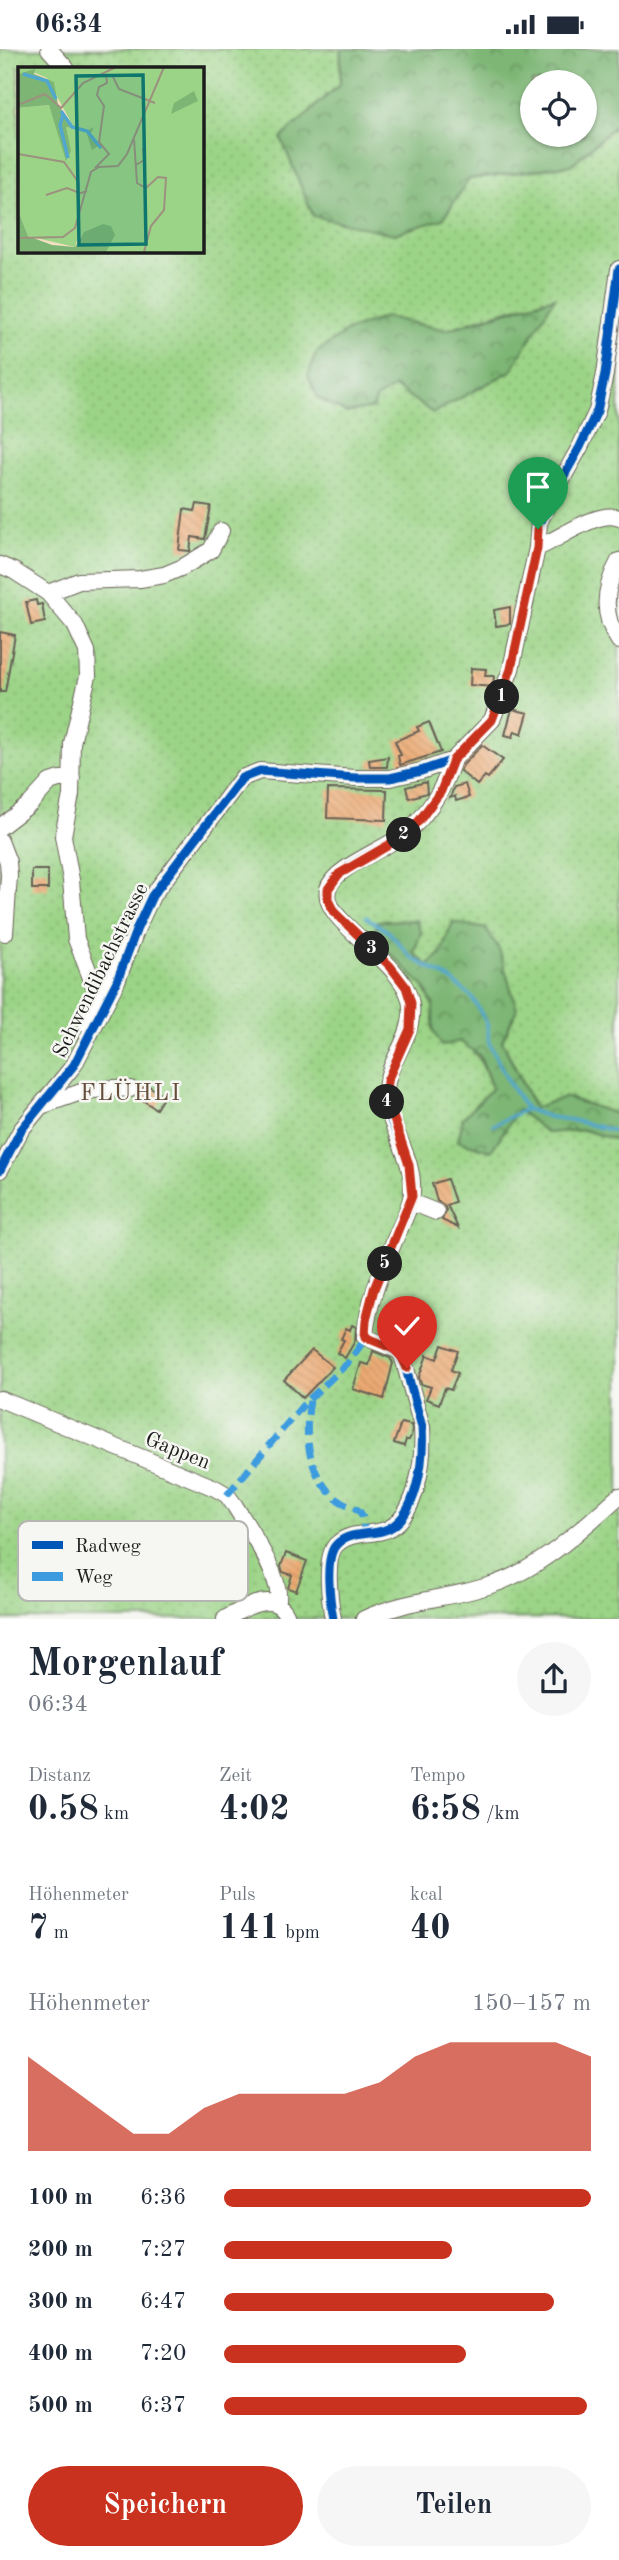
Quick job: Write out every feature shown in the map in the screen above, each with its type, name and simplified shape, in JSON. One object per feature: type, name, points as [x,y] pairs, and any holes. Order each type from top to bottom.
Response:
[{"type":"street","points":[[49,49],[65,67]]},
{"type":"street","name":"Schwendibachstrasse","points":[[0,1170],[21,1130],[69,1073],[117,981],[152,896],[237,782],[247,775],[267,771],[390,778],[453,760],[487,727],[499,706],[514,657],[542,515],[597,411],[605,374],[619,269]]},
{"type":"street","points":[[537,548],[598,518],[610,515],[619,519]]},
{"type":"street","points":[[48,593],[79,581],[140,579],[164,575],[201,558],[214,546],[221,531]]},
{"type":"street","points":[[619,561],[609,582],[606,607],[610,625],[619,641]]},
{"type":"street","points":[[0,565],[48,593],[75,625],[89,659],[88,677],[72,743],[72,779],[63,842],[71,880],[74,933],[95,988],[80,1053]]},
{"type":"street","points":[[333,1619],[329,1582],[332,1551],[344,1540],[363,1533],[383,1531],[400,1520],[414,1495],[421,1460],[422,1427],[403,1357],[395,1349],[365,1337],[366,1320],[374,1289],[411,1202],[412,1174],[386,1095],[387,1081],[410,1029],[411,1003],[400,978],[342,921],[330,905],[328,894],[330,884],[339,874],[387,846],[419,821],[441,791],[453,760]]},
{"type":"street","points":[[0,827],[30,804],[50,782],[72,779]]},
{"type":"street","points":[[0,841],[8,862],[9,876],[5,933]]},
{"type":"street","points":[[95,988],[137,928]]},
{"type":"street","points":[[41,1106],[84,1091],[130,1089]]},
{"type":"street","points":[[411,1202],[436,1212]]},
{"type":"street","name":"Gappen","points":[[0,1399],[223,1493],[243,1521]]},
{"type":"street","points":[[364,1619],[397,1606],[470,1591],[510,1579],[553,1553],[619,1496]]},
{"type":"street","name":"Gappen","points":[[248,1529],[274,1576],[280,1592],[277,1604]]},
{"type":"street","points":[[225,1619],[265,1601],[277,1604],[286,1612],[288,1619]]},
{"type":"green space","points":[[0,49],[341,49],[340,84],[443,219],[469,179],[571,165],[591,147],[597,147],[597,142],[619,122],[619,1115],[566,1097],[535,1108],[502,1041],[453,922],[440,954],[428,966],[413,953],[421,932],[376,939],[425,988],[433,1006],[433,1031],[465,1045],[482,1064],[492,1088],[463,1118],[518,1110],[547,1133],[584,1130],[619,1141],[619,1618],[0,1619]],"holes":[[[555,297],[377,398],[385,317],[446,330]]]},
{"type":"green space","points":[[341,49],[619,49],[619,122],[597,142],[597,70],[520,70],[520,147],[591,147],[571,165],[469,179],[443,219],[394,234],[313,216],[281,138],[340,84]]},
{"type":"green space","points":[[555,297],[511,371],[433,413],[395,387],[377,398],[373,408],[346,413],[318,398],[308,376],[316,353],[347,331],[385,317],[446,330]]},
{"type":"green space","points":[[417,920],[421,932],[414,953],[428,966],[440,954],[453,922],[486,929],[499,949],[517,1009],[502,1041],[534,1108],[565,1097],[619,1115],[619,1141],[584,1130],[547,1133],[518,1110],[491,1151],[458,1141],[463,1118],[492,1088],[480,1056],[460,1041],[442,1046],[433,1031],[433,1006],[425,988],[376,939],[377,921]]},
{"type":"building","points":[[197,504],[211,506],[205,539],[192,537],[190,551],[179,550],[184,509],[195,511]]},
{"type":"building","points":[[36,600],[37,605],[42,604],[45,622],[31,625],[26,602]]},
{"type":"building","points":[[510,607],[510,624],[496,626],[494,610]]},
{"type":"building","points":[[0,632],[15,635],[5,692],[0,692]]},
{"type":"building","points":[[471,668],[486,669],[485,676],[494,676],[493,687],[470,685]]},
{"type":"building","points":[[512,709],[528,713],[522,734],[515,731],[513,737],[505,735]]},
{"type":"building","points":[[429,722],[441,752],[400,765],[398,756],[401,755],[395,741],[419,731],[417,727]]},
{"type":"building","points":[[482,745],[503,760],[488,778],[485,776],[477,785],[460,771]]},
{"type":"building","points":[[388,757],[387,767],[370,767],[369,760]]},
{"type":"building","points":[[426,782],[427,793],[409,798],[406,787]]},
{"type":"building","points":[[465,784],[469,797],[456,801],[455,796],[450,798],[454,787]]},
{"type":"building","points":[[328,789],[387,790],[386,820],[327,818]]},
{"type":"building","points":[[32,870],[48,870],[48,889],[32,889]]},
{"type":"building","points":[[146,1084],[164,1096],[156,1109],[138,1097]]},
{"type":"building","points":[[447,1179],[455,1202],[447,1205],[458,1228],[442,1220],[446,1210],[444,1205],[437,1201],[432,1184]]},
{"type":"building","points":[[352,1325],[356,1327],[355,1341],[345,1358],[337,1353],[344,1340],[341,1339],[346,1328],[350,1330]]},
{"type":"building","points":[[442,1345],[458,1351],[451,1370],[458,1373],[451,1390],[445,1388],[439,1404],[426,1399],[431,1387],[421,1384],[419,1377],[427,1355],[437,1359]]},
{"type":"building","points":[[312,1350],[333,1367],[303,1398],[284,1380]]},
{"type":"building","points":[[373,1351],[390,1358],[393,1363],[384,1399],[353,1389],[361,1363],[369,1365]]},
{"type":"building","points":[[401,1423],[411,1425],[412,1429],[404,1446],[394,1443]]},
{"type":"building","points":[[286,1553],[307,1561],[296,1591],[288,1588],[292,1575],[283,1572],[281,1566]]},
{"type":"waterway","points":[[366,917],[389,932],[412,958],[450,979],[472,997],[487,1024],[489,1043],[509,1083],[526,1109],[549,1117],[619,1132]]},
{"type":"waterway","points":[[493,1125],[526,1109]]},
{"type":"marked path","points":[[227,1495],[303,1405],[348,1363],[365,1339]]},
{"type":"marked path","points":[[310,1401],[307,1426],[312,1463],[332,1495],[355,1508],[363,1516],[363,1533]]},
{"type":"cycle path","points":[[0,1170],[21,1130],[74,1065],[117,981],[152,896],[242,778],[260,771],[355,778],[390,778],[421,771],[453,760],[492,720],[511,669],[537,548],[539,523],[597,411],[605,374],[619,269]]},
{"type":"cycle path","points":[[333,1619],[329,1581],[332,1551],[346,1538],[382,1531],[394,1525],[404,1515],[411,1502],[420,1471],[422,1427],[402,1354],[365,1337],[376,1286],[406,1215],[412,1192],[409,1165],[390,1115],[386,1091],[391,1069],[409,1028],[411,1005],[406,989],[395,973],[337,915],[329,902],[328,889],[340,873],[400,837],[416,823],[436,799],[453,760]]},
{"type":"district","name":"FLÜHLI","points":[[131,1092]]},
{"type":"route","points":[[407,1368],[399,1351],[365,1337],[366,1320],[374,1289],[412,1196],[412,1174],[386,1095],[387,1081],[410,1029],[411,1003],[406,987],[390,966],[334,912],[328,900],[328,889],[339,874],[387,846],[419,821],[436,801],[453,760],[492,720],[511,669],[537,548],[538,529]]}]
